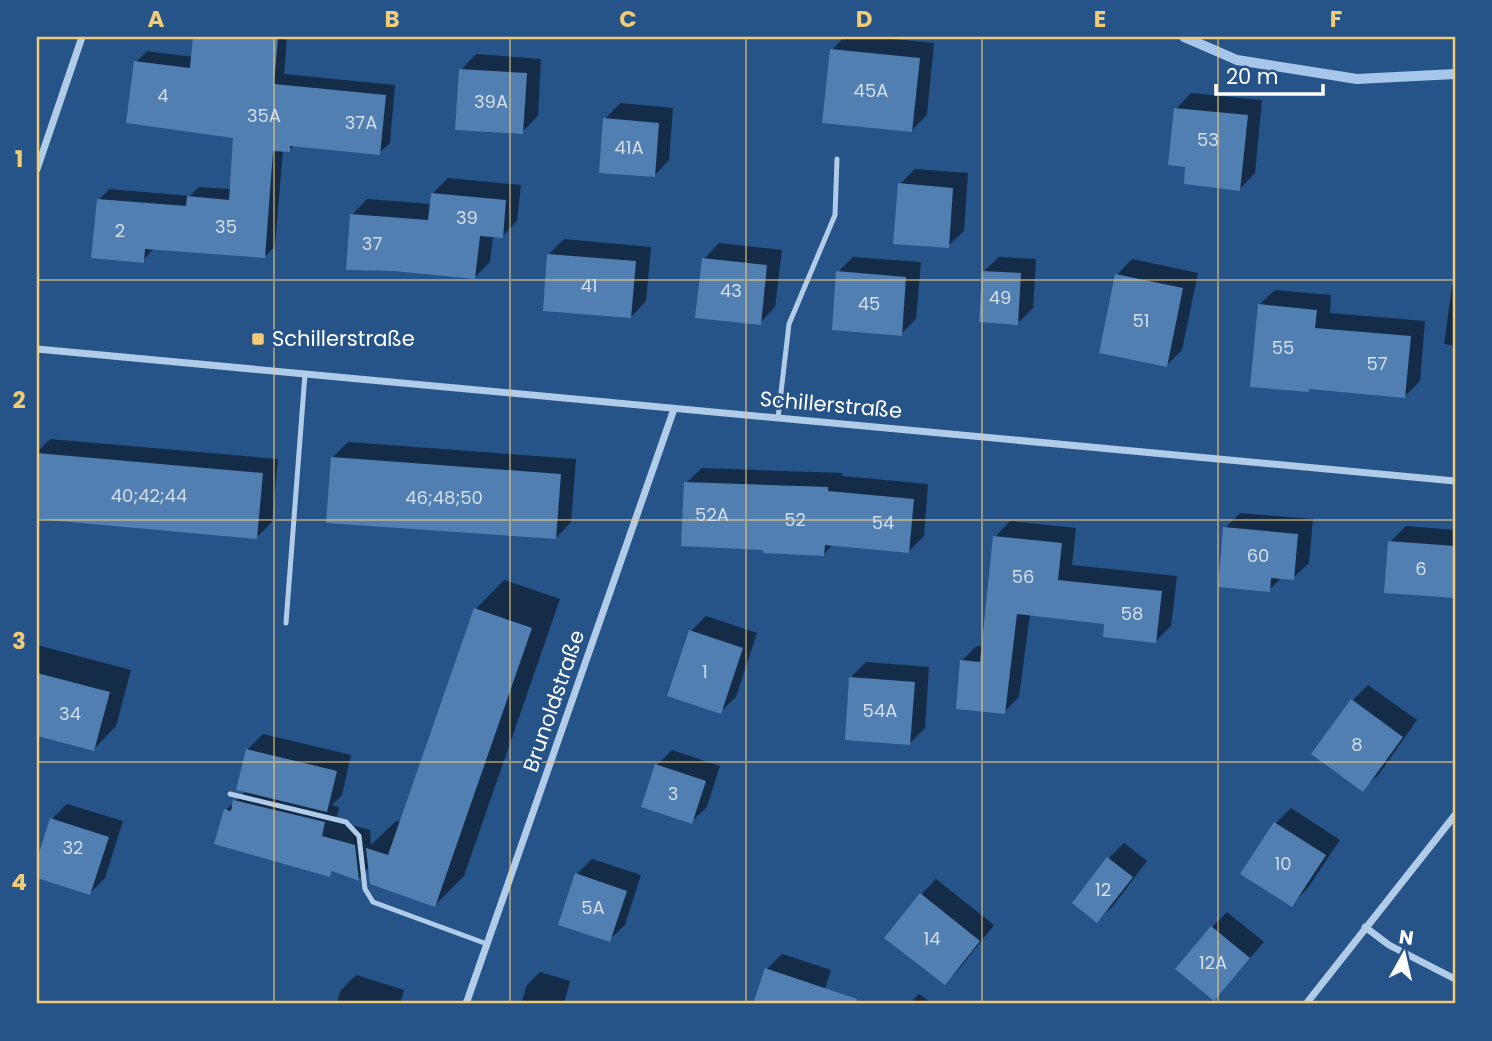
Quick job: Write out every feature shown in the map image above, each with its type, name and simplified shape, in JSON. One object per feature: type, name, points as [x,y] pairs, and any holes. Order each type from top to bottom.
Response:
[{"type":"street","points":[[37,169],[82,37]]},
{"type":"street","name":"Schillerstraße","points":[[37,349],[1455,481]]},
{"type":"street","name":"Brunoldstraße","points":[[466,1004],[674,409]]},
{"type":"street","points":[[1306,1004],[1455,815]]},
{"type":"street","points":[[1365,927],[1389,945],[1455,979]]},
{"type":"lane","points":[[778,418],[789,324],[835,215],[837,159]]},
{"type":"lane","points":[[286,623],[305,374]]},
{"type":"lane","points":[[230,794],[346,822],[359,836],[365,889],[373,902],[487,944]]},
{"type":"building","points":[[193,37],[278,37],[274,84],[386,95],[380,155],[290,146],[290,152],[273,151],[265,258],[145,249],[144,263],[91,258],[97,199],[186,206],[187,196],[229,200],[233,138],[126,123],[134,61],[190,68]]},
{"type":"building","points":[[830,49],[920,58],[912,132],[822,123]]},
{"type":"building","points":[[459,69],[527,73],[523,134],[455,130]]},
{"type":"building","points":[[1174,108],[1248,115],[1240,191],[1184,184],[1185,167],[1168,165]]},
{"type":"building","points":[[603,118],[659,123],[655,177],[599,173]]},
{"type":"building","points":[[898,183],[953,188],[949,248],[893,244]]},
{"type":"building","points":[[431,193],[506,200],[503,238],[480,236],[475,279],[394,271],[346,270],[350,214],[428,220]]},
{"type":"building","points":[[547,254],[636,261],[631,318],[543,311]]},
{"type":"building","points":[[702,258],[767,265],[761,325],[695,318]]},
{"type":"building","points":[[836,271],[906,277],[902,336],[832,330]]},
{"type":"building","points":[[982,271],[1021,273],[1018,325],[979,322]]},
{"type":"building","points":[[1115,274],[1183,288],[1167,367],[1099,353]]},
{"type":"building","points":[[1258,304],[1317,310],[1315,328],[1411,336],[1405,398],[1309,389],[1309,392],[1250,387]]},
{"type":"building","points":[[37,453],[263,473],[257,539],[37,519]]},
{"type":"building","points":[[331,457],[561,474],[556,539],[326,523]]},
{"type":"building","points":[[684,482],[828,487],[828,491],[914,499],[909,553],[825,545],[824,556],[681,546]]},
{"type":"building","points":[[1223,527],[1298,534],[1294,580],[1271,578],[1270,592],[1218,587]]},
{"type":"building","points":[[993,536],[1062,543],[1058,580],[1162,591],[1156,643],[1103,637],[1104,624],[1017,614],[1005,714],[956,709],[960,660],[980,662]]},
{"type":"building","points":[[1388,541],[1455,546],[1455,598],[1384,593]]},
{"type":"building","points":[[474,608],[532,628],[435,907],[370,884],[366,848],[388,855]]},
{"type":"building","points":[[689,630],[743,648],[721,714],[667,696]]},
{"type":"building","points":[[37,673],[110,692],[94,751],[37,736]]},
{"type":"building","points":[[849,677],[915,682],[910,745],[845,740]]},
{"type":"building","points":[[1351,699],[1403,737],[1363,792],[1311,754]]},
{"type":"building","points":[[246,749],[337,771],[327,812],[236,790]]},
{"type":"building","points":[[655,764],[706,781],[692,824],[641,807]]},
{"type":"building","points":[[233,800],[325,822],[322,836],[355,845],[359,881],[332,871],[330,877],[214,844],[224,809],[231,811]]},
{"type":"building","points":[[50,818],[109,837],[90,895],[37,878],[37,859]]},
{"type":"building","points":[[1274,822],[1326,855],[1292,907],[1240,874]]},
{"type":"building","points":[[1107,857],[1133,877],[1097,923],[1072,903]]},
{"type":"building","points":[[575,873],[627,891],[610,942],[558,925]]},
{"type":"building","points":[[920,893],[980,941],[945,985],[884,938]]},
{"type":"building","points":[[1211,926],[1250,958],[1214,1001],[1175,969]]},
{"type":"building","points":[[765,968],[857,999],[856,1004],[753,1004]]},
{"type":"waterway","points":[[1184,37],[1237,60],[1357,79],[1455,74]]},
{"type":"place","name":"Schillerstraße","points":[[258,339]]}]
